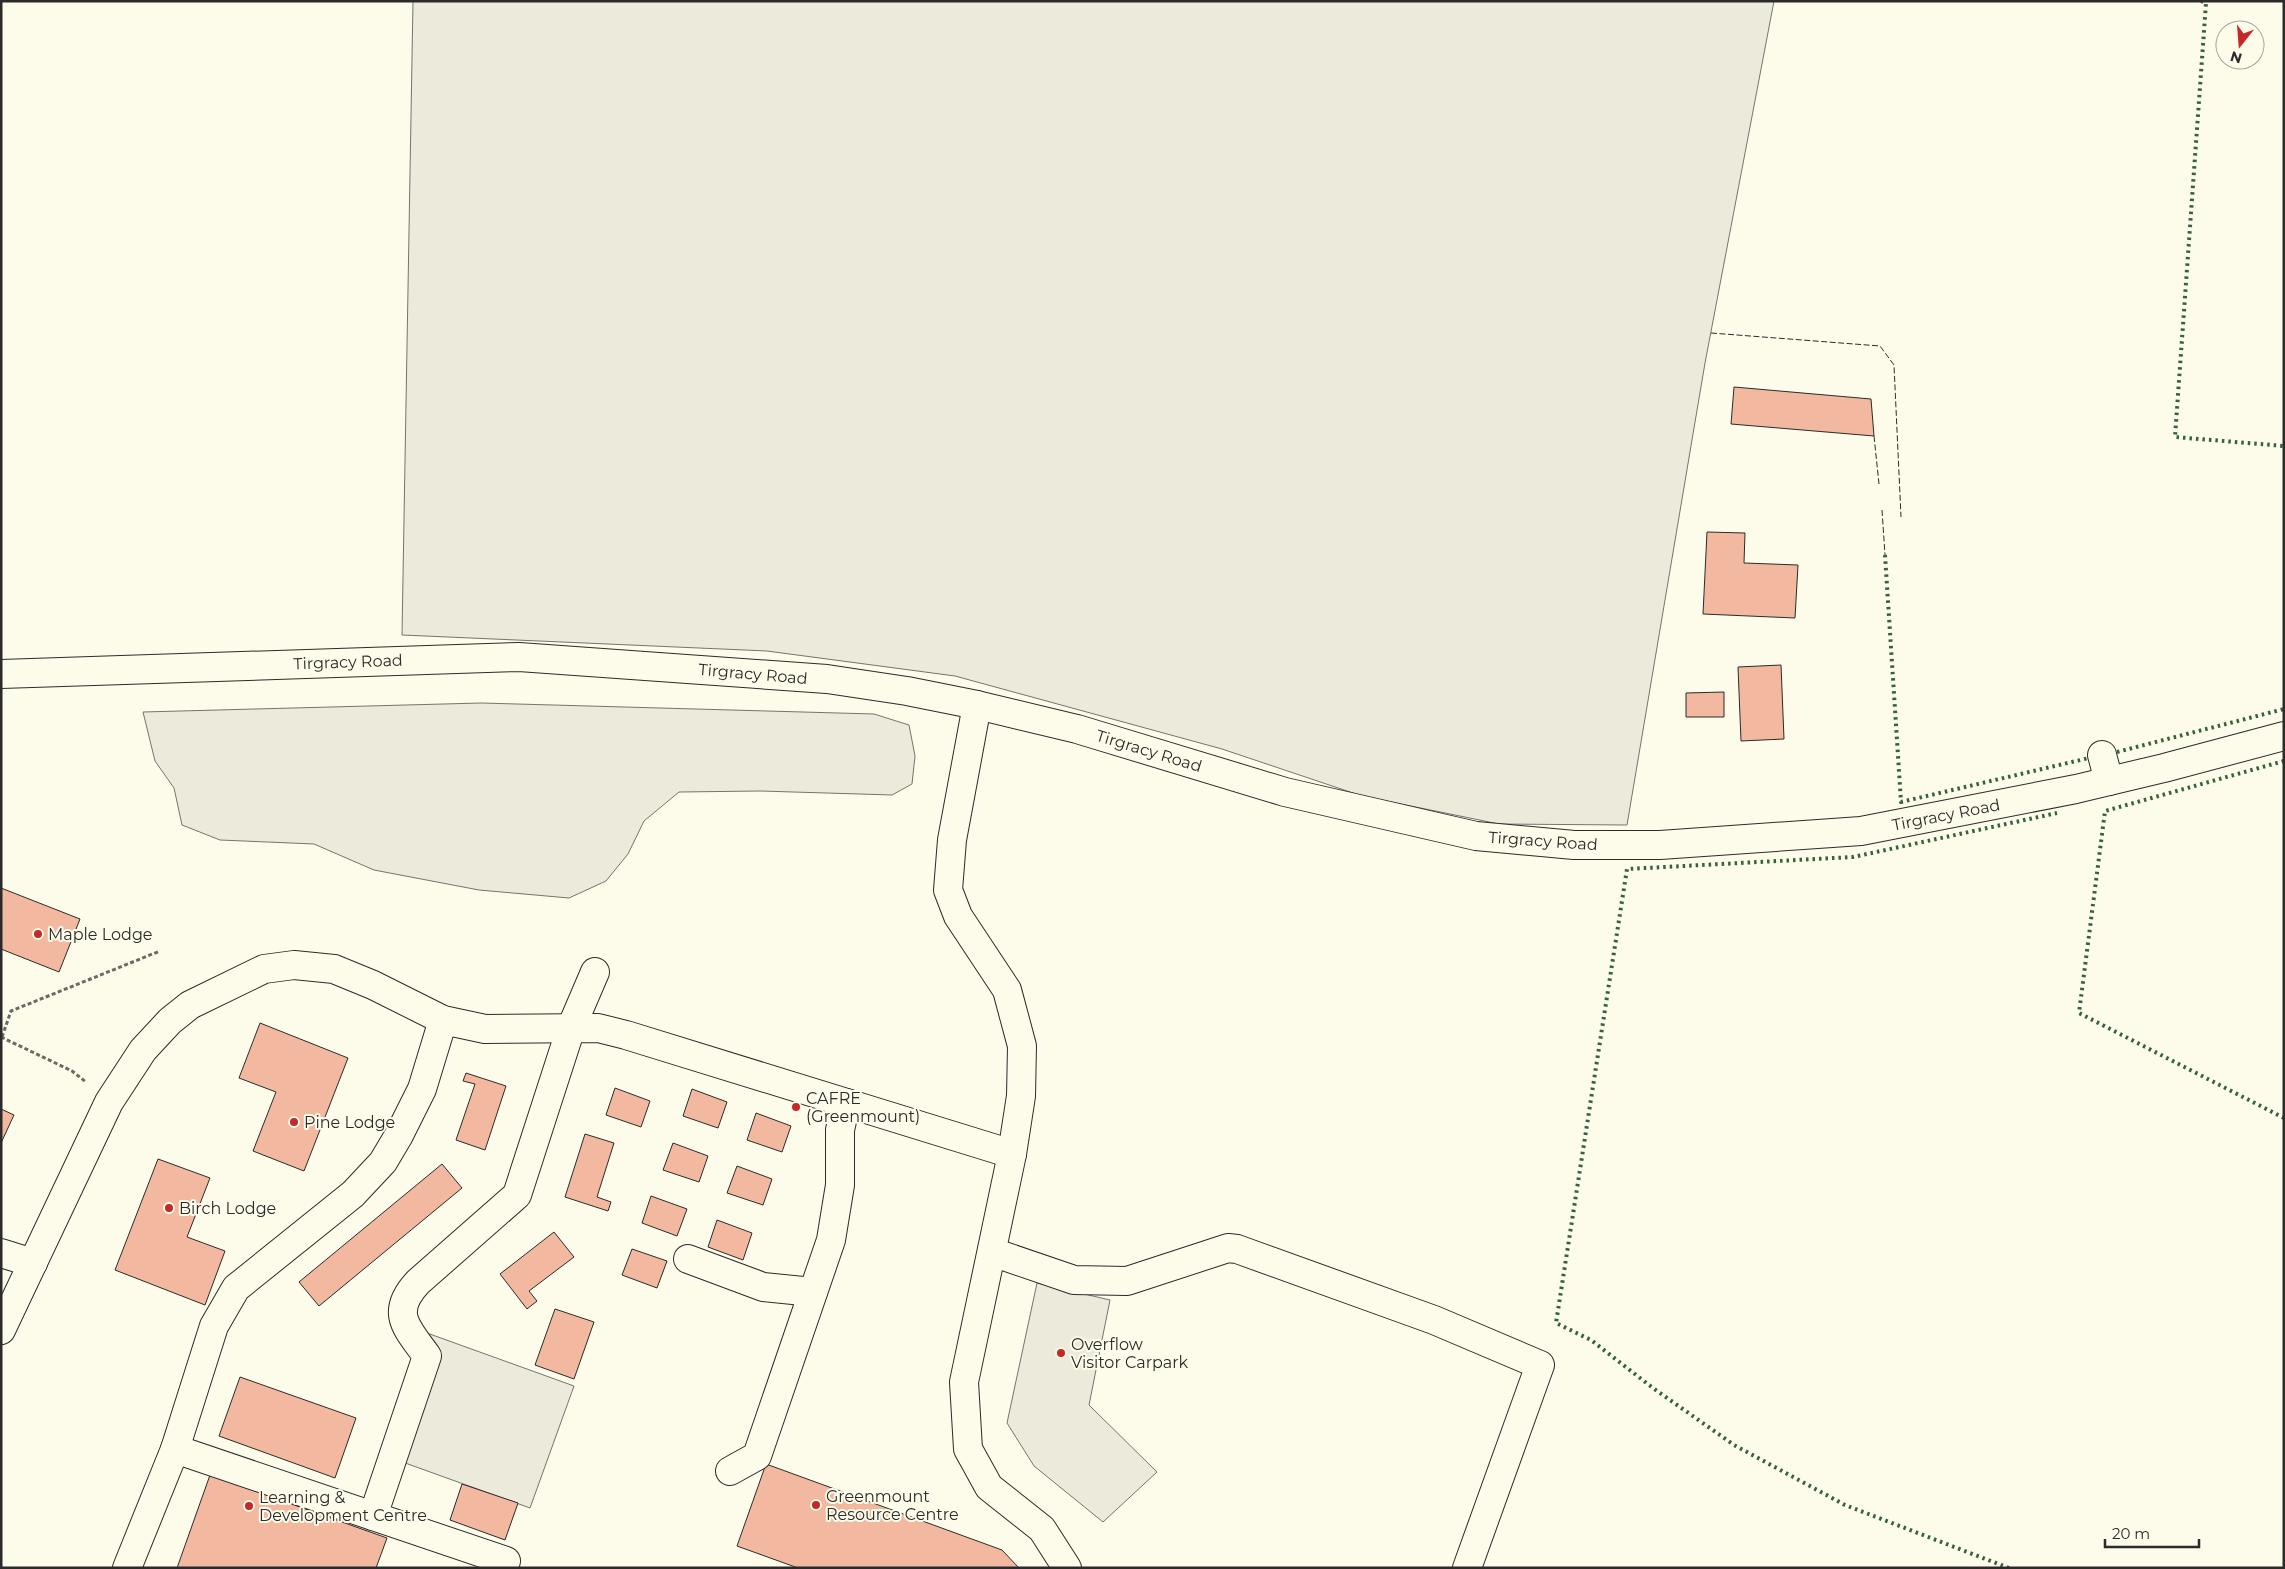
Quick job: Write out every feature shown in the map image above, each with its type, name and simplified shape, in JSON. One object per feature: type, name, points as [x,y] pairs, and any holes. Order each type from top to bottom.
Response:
[{"type":"street","name":"Tirgracy Road","points":[[1,674],[519,656],[827,680],[907,691],[978,705],[1077,729],[1285,792],[1476,836],[1574,845],[1660,845],[1861,831],[1999,806],[2105,768],[2284,736]]},
{"type":"street","points":[[978,705],[952,840],[948,890],[958,916],[1006,990],[1022,1046],[1021,1096],[1012,1154],[964,1382],[968,1448],[989,1487],[1042,1529],[1067,1568]]},
{"type":"street","points":[[1,1330],[109,1102],[142,1050],[170,1021],[190,1004],[264,969],[294,965],[334,970],[374,985],[443,1020],[485,1029],[598,1028],[1012,1154]]},
{"type":"street","points":[[373,1516],[427,1356],[410,1336],[405,1326],[402,1316],[407,1296],[418,1282],[517,1195],[571,1028],[595,972]]},
{"type":"street","points":[[127,1568],[175,1449],[214,1326],[236,1288],[353,1194],[383,1162],[399,1135],[422,1088],[443,1020]]},
{"type":"street","points":[[730,1471],[758,1456],[831,1240],[840,1185],[840,1130],[846,1103]]},
{"type":"street","points":[[992,1252],[1074,1280],[1127,1281],[1228,1248],[1237,1249],[1434,1320],[1540,1365],[1467,1568]]},
{"type":"street","points":[[1,1253],[33,1263]]},
{"type":"street","points":[[688,1259],[763,1287],[813,1292]]},
{"type":"street","points":[[175,1449],[506,1561]]},
{"type":"path","points":[[109,1102],[72,1071],[2,1037],[11,1011],[160,951]]},
{"type":"shaded area","points":[[413,1],[1774,1],[1705,363],[1627,825],[1499,824],[1362,796],[1222,749],[955,676],[767,651],[402,635]]},
{"type":"shaded area","points":[[481,703],[874,714],[909,725],[915,756],[912,784],[892,795],[760,791],[679,792],[644,821],[628,854],[606,881],[569,898],[479,890],[374,870],[314,844],[220,840],[182,825],[174,788],[155,761],[143,712]]},
{"type":"shaded area","name":"Overflow Visitor Carpark","points":[[1037,1283],[1110,1300],[1089,1405],[1157,1472],[1103,1522],[1034,1466],[1007,1423]]},
{"type":"shaded area","points":[[427,1333],[574,1386],[530,1508],[383,1455]]},
{"type":"building","points":[[1734,387],[1871,399],[1874,436],[1731,424]]},
{"type":"building","points":[[1707,532],[1745,533],[1744,563],[1798,565],[1795,618],[1703,614]]},
{"type":"building","points":[[1781,665],[1784,739],[1741,741],[1738,667]]},
{"type":"building","points":[[1724,692],[1724,717],[1686,717],[1686,693]]},
{"type":"building","name":"Maple Lodge","points":[[1,888],[80,919],[59,972],[1,949]]},
{"type":"building","name":"Pine Lodge","points":[[260,1023],[348,1058],[304,1171],[253,1151],[276,1092],[239,1078]]},
{"type":"building","points":[[466,1073],[506,1086],[485,1150],[456,1140],[475,1084],[463,1081]]},
{"type":"building","points":[[615,1088],[650,1101],[641,1127],[606,1115]]},
{"type":"building","points":[[692,1089],[727,1102],[718,1128],[683,1116]]},
{"type":"building","points":[[1,1109],[14,1115],[1,1143]]},
{"type":"building","points":[[756,1113],[791,1126],[782,1152],[747,1140]]},
{"type":"building","points":[[585,1134],[614,1143],[597,1197],[611,1202],[608,1211],[565,1197]]},
{"type":"building","points":[[673,1143],[708,1156],[699,1182],[663,1170]]},
{"type":"building","name":"Birch Lodge","points":[[158,1159],[210,1178],[187,1237],[225,1251],[205,1305],[115,1270]]},
{"type":"building","points":[[442,1164],[462,1188],[319,1306],[299,1282]]},
{"type":"building","points":[[737,1166],[772,1179],[763,1205],[727,1193]]},
{"type":"building","points":[[651,1196],[687,1209],[677,1236],[642,1223]]},
{"type":"building","points":[[717,1220],[752,1233],[743,1260],[708,1247]]},
{"type":"building","points":[[554,1232],[574,1257],[529,1291],[537,1301],[527,1309],[500,1274]]},
{"type":"building","points":[[632,1249],[667,1261],[657,1288],[622,1275]]},
{"type":"building","points":[[555,1309],[594,1322],[574,1379],[535,1365]]},
{"type":"building","points":[[240,1377],[356,1418],[335,1478],[219,1436]]},
{"type":"building","name":"Greenmount Resource Centre","points":[[766,1464],[1002,1550],[1019,1568],[798,1568],[737,1546]]},
{"type":"building","name":"Learning & Development Centre","points":[[210,1475],[387,1538],[376,1568],[177,1568]]},
{"type":"building","points":[[462,1484],[518,1503],[505,1540],[450,1520]]},
{"type":"hedge","points":[[2201,1],[2206,3],[2175,437],[2284,446]]},
{"type":"hedge","points":[[1885,555],[1901,802],[2089,758]]},
{"type":"hedge","points":[[2117,752],[2284,709]]},
{"type":"hedge","points":[[2284,761],[2105,811],[2079,1013],[2284,1118]]},
{"type":"hedge","points":[[2009,1568],[1845,1505],[1734,1445],[1653,1388],[1591,1340],[1556,1323],[1627,869],[1853,857],[2057,813]]},
{"type":"fence","points":[[1711,333],[1880,346],[1894,365],[1901,517]]},
{"type":"fence","points":[[1874,436],[1879,484]]},
{"type":"fence","points":[[1882,510],[1885,555]]},
{"type":"place","name":"Maple Lodge","points":[[38,934]]},
{"type":"place","name":"CAFRE (Greenmount)","points":[[796,1107]]},
{"type":"place","name":"Pine Lodge","points":[[294,1122]]},
{"type":"place","name":"Birch Lodge","points":[[169,1208]]},
{"type":"place","name":"Overflow Visitor Carpark","points":[[1061,1353]]},
{"type":"place","name":"Greenmount Resource Centre","points":[[816,1505]]},
{"type":"place","name":"Learning & Development Centre","points":[[249,1506]]}]
